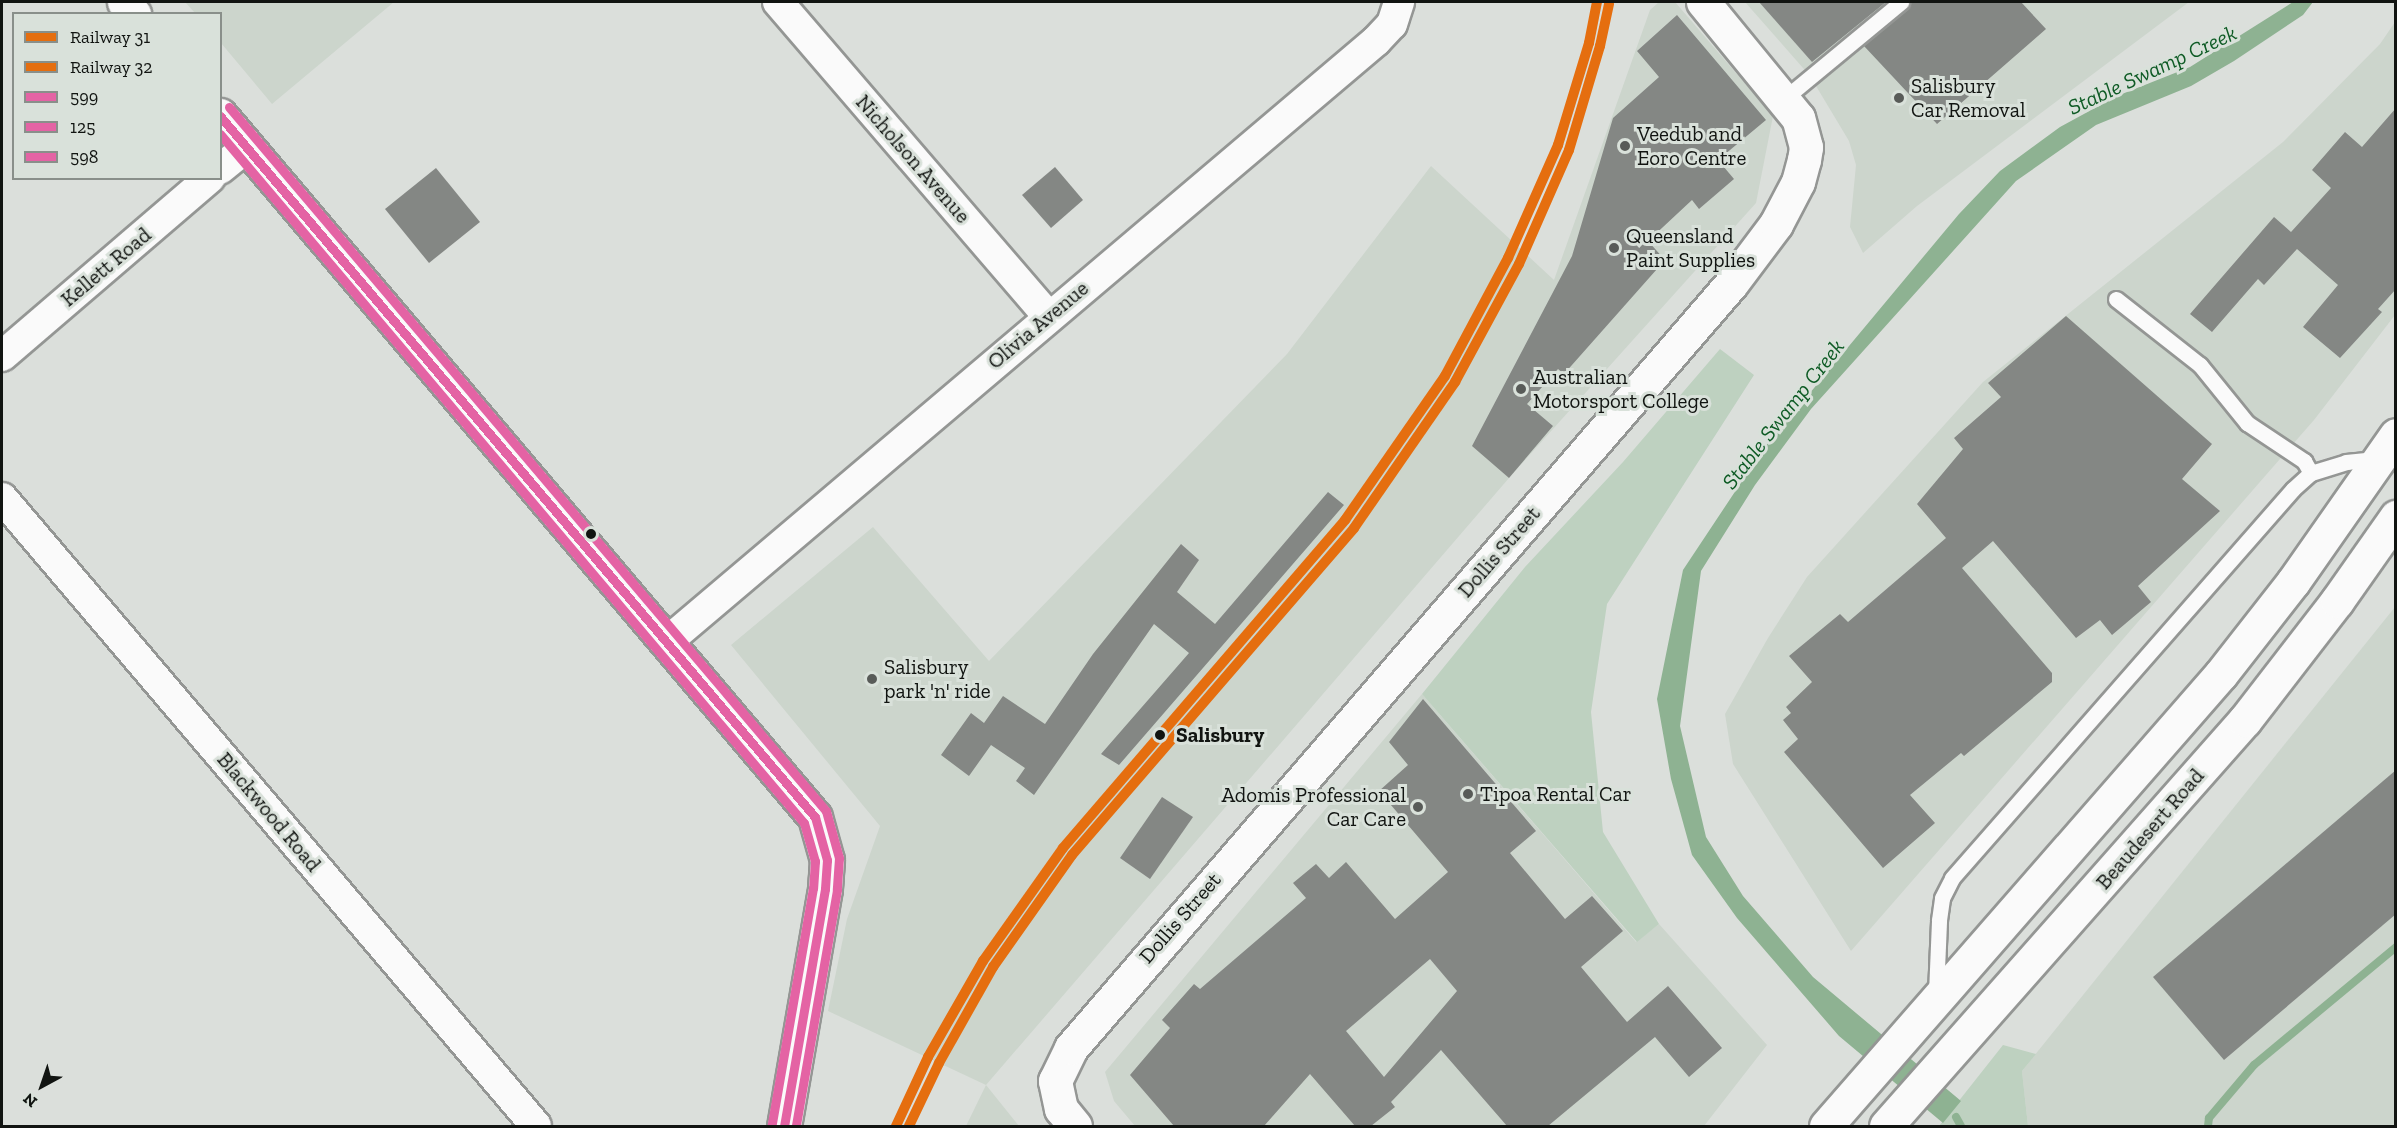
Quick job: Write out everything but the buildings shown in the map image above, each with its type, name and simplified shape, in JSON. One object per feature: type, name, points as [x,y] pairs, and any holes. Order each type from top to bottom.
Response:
[{"type":"main road","name":"Dollis Street","points":[[1075,1126],[1061,1109],[1055,1081],[1071,1047],[1744,267],[1776,224],[1798,182],[1804,160],[1806,147],[1798,118],[1785,98],[1703,2]]},
{"type":"main road","points":[[222,116],[806,805],[821,831],[827,860],[825,889],[784,1126]]},
{"type":"main road","points":[[1836,1115],[2220,674],[2293,582],[2387,447]]},
{"type":"main road","name":"Beaudesert Road","points":[[1886,1126],[2245,720],[2337,601],[2396,517]]},
{"type":"street","name":"Nicholson Avenue","points":[[778,2],[1047,316]]},
{"type":"street","name":"Olivia Avenue","points":[[668,641],[1047,316],[1376,41],[1392,24],[1399,3]]},
{"type":"street","points":[[222,167],[248,146]]},
{"type":"street","name":"Kellett Road","points":[[2,356],[208,180]]},
{"type":"street","name":"Blackwood Road","points":[[2,498],[536,1126]]},
{"type":"lane","points":[[1785,98],[1901,2]]},
{"type":"lane","points":[[2116,299],[2200,365],[2247,423],[2304,461],[2311,473]]},
{"type":"lane","points":[[1934,1004],[1942,898],[1952,878],[2311,473],[2387,447]]},
{"type":"shaded area","points":[[185,2],[394,2],[272,104],[222,44],[222,12],[194,12]]},
{"type":"shaded area","points":[[1659,2],[1675,2],[1773,116],[1756,203],[1509,478],[986,1085],[828,1011],[847,919],[880,826],[731,645],[873,527],[989,661],[1287,354],[1431,166],[1554,280],[1650,10]]},
{"type":"shaded area","points":[[1745,2],[2189,2],[1917,206],[1863,253],[1850,227],[1856,165],[1849,141],[1810,76]]},
{"type":"shaded area","points":[[2293,2],[2313,2],[2303,15],[2234,61],[2191,86],[2096,125],[2016,181],[1811,409],[1755,485],[1701,571],[1680,726],[1706,837],[1743,896],[1813,977],[1961,1101],[1943,1123],[1839,1036],[1737,918],[1692,855],[1671,779],[1657,699],[1683,570],[1764,448],[1959,214],[2000,171],[2060,127],[2117,96],[2190,67]]},
{"type":"shaded area","points":[[2395,22],[2395,315],[2314,420],[1851,951],[1733,764],[1725,714],[1768,638],[1807,577],[1983,382],[2283,142],[2380,44]]},
{"type":"shaded area","points":[[1720,349],[1754,375],[1607,604],[1591,712],[1603,832],[1659,924],[1637,942],[1422,694],[1525,567],[1623,462]]},
{"type":"shaded area","points":[[2395,607],[2395,1126],[2028,1126],[2022,1071]]},
{"type":"shaded area","points":[[1422,694],[1636,942],[1659,924],[1767,1045],[1704,1126],[1135,1126],[1114,1101],[1105,1072]]},
{"type":"shaded area","points":[[2003,1045],[2036,1054],[2022,1071],[2028,1126],[1939,1126]]},
{"type":"shaded area","points":[[986,1085],[1019,1126],[966,1126]]},
{"type":"waterway","points":[[2208,1126],[2209,1118],[2254,1065],[2396,947]]},
{"type":"waterway","name":"Stable Swamp Creek","points":[[1956,1117],[1961,1126]]},
{"type":"rail line","name":"31","points":[[896,1126],[928,1057],[983,961],[1063,848],[1345,520],[1445,376],[1508,258],[1558,145],[1589,43],[1597,2]]},
{"type":"rail line","name":"32","points":[[909,1126],[939,1063],[993,967],[1072,855],[1354,528],[1455,382],[1519,264],[1569,150],[1600,46],[1609,4]]},
{"type":"transit line","name":"598","points":[[229,107],[826,811],[839,858],[837,890],[796,1126]]},
{"type":"transit line","name":"599","points":[[222,118],[815,817],[827,860],[825,889],[784,1126]]},
{"type":"transit line","name":"125","points":[[222,136],[804,823],[815,861],[813,888],[772,1124]]},
{"type":"place","name":"Salisbury Car Removal","points":[[1899,98]]},
{"type":"place","name":"Veedub and Eoro Centre","points":[[1625,146]]},
{"type":"place","name":"Queensland Paint Supplies","points":[[1614,248]]},
{"type":"place","name":"Australian Motorsport College","points":[[1521,389]]},
{"type":"place","name":"Salisbury park 'n' ride","points":[[872,679]]},
{"type":"place","name":"Salisbury","points":[[1160,735]]},
{"type":"place","name":"Tipoa Rental Car","points":[[1468,794]]},
{"type":"place","name":"Adomis Professional Car Care","points":[[1418,807]]}]
